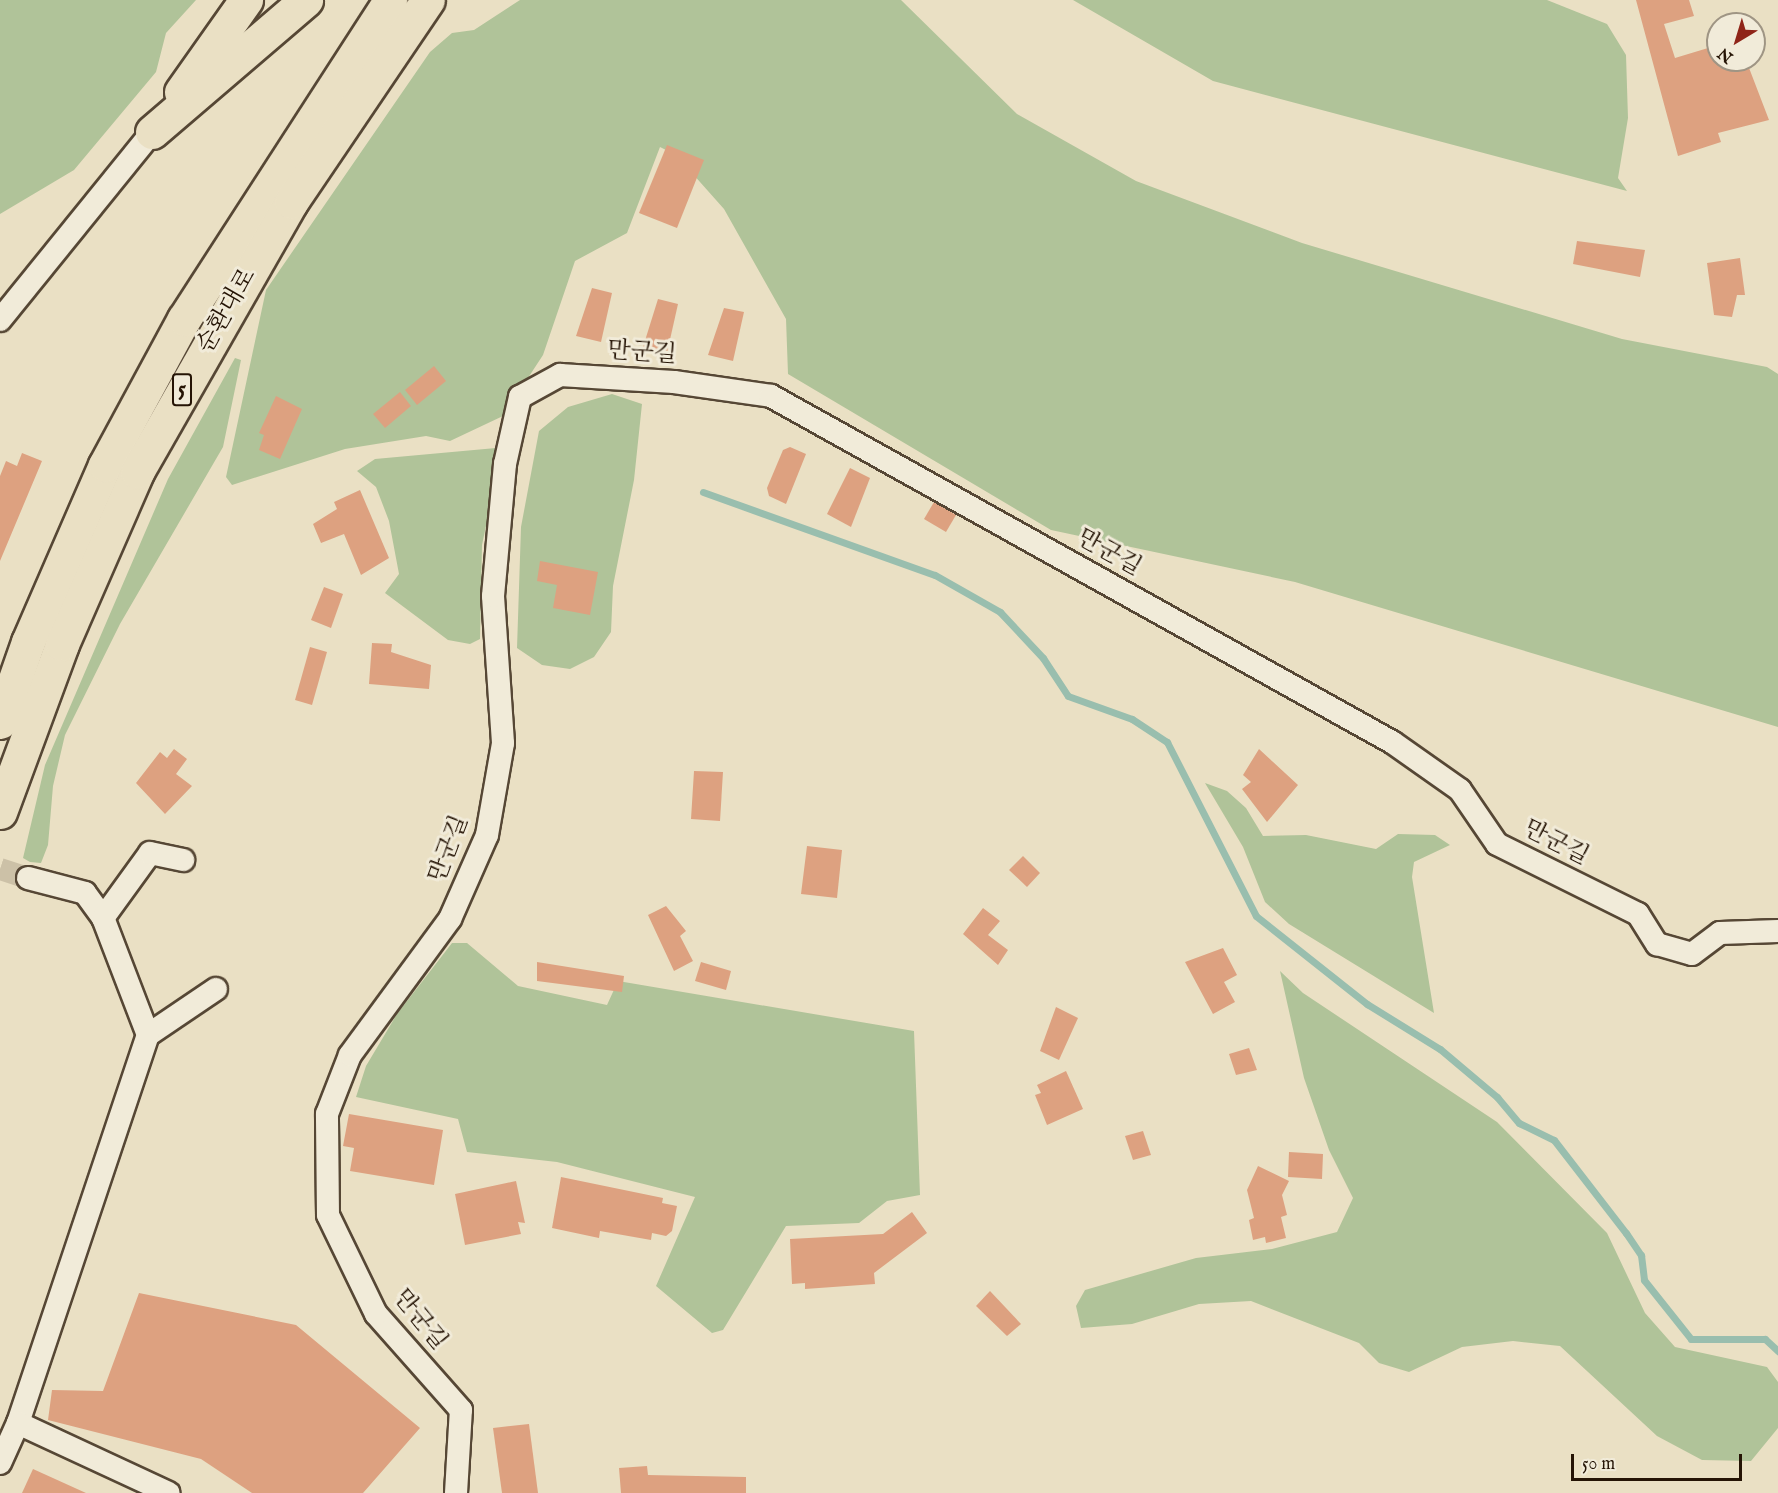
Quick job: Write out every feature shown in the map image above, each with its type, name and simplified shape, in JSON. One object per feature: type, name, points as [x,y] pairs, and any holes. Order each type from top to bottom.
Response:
[{"type":"highway","points":[[152,132],[246,0]]},
{"type":"highway","points":[[152,132],[306,0]]},
{"type":"highway","name":"순환대로","points":[[0,722],[28,642],[105,465],[178,330],[390,0]]},
{"type":"highway","name":"순환대로","points":[[0,812],[62,644],[137,472],[291,202],[428,0]]},
{"type":"street","points":[[0,320],[152,132]]},
{"type":"street","name":"만군길","points":[[456,1493],[460,1410],[376,1314],[328,1215],[327,1114],[350,1055],[450,919],[487,835],[503,743],[493,596],[505,465],[520,397],[560,375],[674,382],[771,396],[1392,742],[1460,790],[1497,844],[1638,914],[1657,944],[1692,954],[1720,933],[1778,931]]},
{"type":"street","points":[[103,918],[150,853],[183,860]]},
{"type":"street","points":[[28,878],[85,893],[103,918],[148,1035]]},
{"type":"street","points":[[0,1463],[18,1423],[148,1035],[216,989]]},
{"type":"street","points":[[18,1423],[169,1493]]},
{"type":"green space","points":[[0,0],[196,0],[166,33],[156,72],[74,170],[0,214]]},
{"type":"green space","points":[[520,0],[901,0],[1017,114],[1136,181],[1302,243],[1622,339],[1767,367],[1778,374],[1778,727],[1295,582],[1051,530],[788,374],[786,319],[724,209],[676,155],[660,147],[627,233],[575,261],[543,355],[503,416],[450,441],[426,436],[345,449],[232,485],[226,477],[266,290],[430,52],[452,33],[474,30]]},
{"type":"green space","points":[[1073,0],[1547,0],[1607,24],[1626,55],[1628,118],[1618,178],[1627,191],[1213,81]]},
{"type":"green space","points":[[235,358],[241,360],[223,447],[120,624],[65,735],[53,786],[48,845],[41,863],[30,862],[23,858],[45,765],[168,479]]},
{"type":"green space","points":[[612,394],[642,404],[634,480],[613,586],[611,632],[594,657],[570,669],[542,665],[517,648],[521,527],[539,431],[568,407]]},
{"type":"green space","points":[[496,448],[497,474],[482,545],[480,639],[470,644],[448,640],[385,593],[399,574],[389,521],[376,487],[357,471],[375,459]]},
{"type":"green space","points":[[1205,783],[1227,791],[1246,808],[1263,836],[1306,835],[1376,849],[1398,834],[1435,835],[1450,845],[1414,862],[1412,877],[1434,1013],[1289,924],[1265,902],[1243,847]]},
{"type":"green space","points":[[452,943],[467,943],[518,986],[607,1005],[618,981],[914,1031],[920,1195],[887,1201],[859,1223],[786,1226],[723,1330],[712,1333],[656,1286],[695,1197],[557,1162],[467,1152],[458,1119],[356,1097],[366,1066],[397,1014]]},
{"type":"green space","points":[[1280,971],[1303,993],[1497,1122],[1607,1233],[1645,1313],[1675,1347],[1767,1367],[1778,1382],[1778,1428],[1751,1461],[1702,1460],[1657,1436],[1560,1346],[1513,1341],[1462,1347],[1409,1372],[1379,1363],[1359,1343],[1251,1301],[1199,1304],[1132,1324],[1081,1328],[1076,1306],[1085,1290],[1196,1258],[1272,1249],[1337,1232],[1353,1198],[1329,1150],[1304,1078]]},
{"type":"building","points":[[1636,0],[1689,0],[1694,16],[1664,24],[1675,58],[1706,49],[1706,72],[1751,72],[1769,120],[1718,133],[1721,142],[1678,156]]},
{"type":"building","points":[[667,145],[704,160],[677,228],[639,213]]},
{"type":"building","points":[[1577,241],[1645,250],[1640,277],[1573,264]]},
{"type":"building","points":[[1740,258],[1745,295],[1737,295],[1732,317],[1714,315],[1707,263]]},
{"type":"building","points":[[592,288],[612,293],[601,342],[576,336]]},
{"type":"building","points":[[658,299],[678,304],[667,353],[643,347]]},
{"type":"building","points":[[724,308],[744,312],[733,361],[708,355]]},
{"type":"building","points":[[434,366],[446,381],[417,405],[405,390]]},
{"type":"building","points":[[400,392],[411,406],[385,428],[373,414]]},
{"type":"building","points":[[276,396],[302,409],[280,459],[259,450],[264,435],[259,433]]},
{"type":"building","points":[[790,447],[806,454],[786,504],[769,496],[767,488],[783,450]]},
{"type":"building","points":[[22,453],[42,461],[0,561],[0,476],[6,461],[17,466]]},
{"type":"building","points":[[850,468],[870,478],[851,527],[827,514]]},
{"type":"building","points":[[360,490],[389,558],[361,575],[344,534],[321,543],[313,524],[337,509],[334,502]]},
{"type":"building","points":[[934,502],[956,515],[946,532],[924,519]]},
{"type":"building","points":[[540,561],[598,572],[590,615],[553,608],[557,585],[537,581]]},
{"type":"building","points":[[324,587],[343,594],[331,628],[311,620]]},
{"type":"building","points":[[372,643],[392,644],[391,652],[431,665],[429,689],[369,684]]},
{"type":"building","points":[[310,647],[327,652],[312,705],[295,700]]},
{"type":"building","points":[[174,749],[187,759],[176,774],[192,786],[165,814],[136,783],[160,752],[167,758]]},
{"type":"building","points":[[1259,749],[1298,785],[1267,822],[1242,789],[1251,782],[1243,775]]},
{"type":"building","points":[[694,771],[723,772],[720,821],[691,819]]},
{"type":"building","points":[[807,846],[842,850],[837,898],[801,894]]},
{"type":"building","points":[[1023,856],[1040,873],[1027,887],[1009,870]]},
{"type":"building","points":[[666,906],[686,931],[680,936],[693,961],[674,971],[648,915]]},
{"type":"building","points":[[983,908],[1000,921],[988,935],[1008,950],[998,965],[963,934]]},
{"type":"building","points":[[1223,948],[1237,975],[1224,982],[1235,1002],[1213,1014],[1185,962]]},
{"type":"building","points":[[537,962],[624,976],[622,992],[537,981]]},
{"type":"building","points":[[701,962],[731,971],[726,990],[695,981]]},
{"type":"building","points":[[1056,1007],[1078,1018],[1059,1060],[1040,1051]]},
{"type":"building","points":[[1249,1048],[1257,1070],[1236,1075],[1229,1054]]},
{"type":"building","points":[[1066,1071],[1083,1109],[1047,1125],[1035,1095],[1041,1093],[1037,1085]]},
{"type":"building","points":[[349,1114],[443,1130],[434,1185],[350,1171],[354,1148],[343,1146]]},
{"type":"building","points":[[1143,1131],[1151,1155],[1133,1160],[1125,1136]]},
{"type":"building","points":[[1289,1152],[1323,1154],[1322,1179],[1288,1177]]},
{"type":"building","points":[[1258,1166],[1289,1181],[1282,1195],[1287,1215],[1281,1217],[1286,1238],[1266,1243],[1265,1237],[1253,1240],[1249,1220],[1254,1218],[1247,1190]]},
{"type":"building","points":[[561,1177],[663,1198],[662,1203],[677,1206],[672,1231],[666,1236],[652,1233],[651,1240],[600,1231],[599,1238],[552,1228]]},
{"type":"building","points":[[516,1181],[525,1223],[518,1222],[521,1234],[465,1245],[455,1194]]},
{"type":"building","points":[[912,1212],[927,1233],[874,1273],[875,1284],[805,1289],[805,1283],[792,1284],[790,1239],[883,1234]]},
{"type":"building","points":[[990,1291],[1021,1324],[1007,1336],[976,1306]]},
{"type":"building","points":[[139,1293],[296,1325],[420,1428],[363,1493],[252,1493],[201,1459],[48,1420],[52,1390],[103,1391]]},
{"type":"building","points":[[529,1424],[538,1493],[502,1493],[493,1428]]},
{"type":"building","points":[[647,1466],[648,1475],[746,1477],[746,1493],[621,1493],[619,1468]]},
{"type":"building","points":[[33,1469],[86,1493],[22,1493]]},
{"type":"waterway","points":[[703,492],[935,575],[1000,612],[1043,658],[1068,696],[1132,719],[1167,742],[1256,916],[1367,1004],[1440,1049],[1497,1097],[1519,1123],[1554,1140],[1626,1233],[1641,1255],[1644,1280],[1691,1339],[1765,1339],[1778,1351]]},
{"type":"tunnel","points":[[0,869],[28,878]]}]
